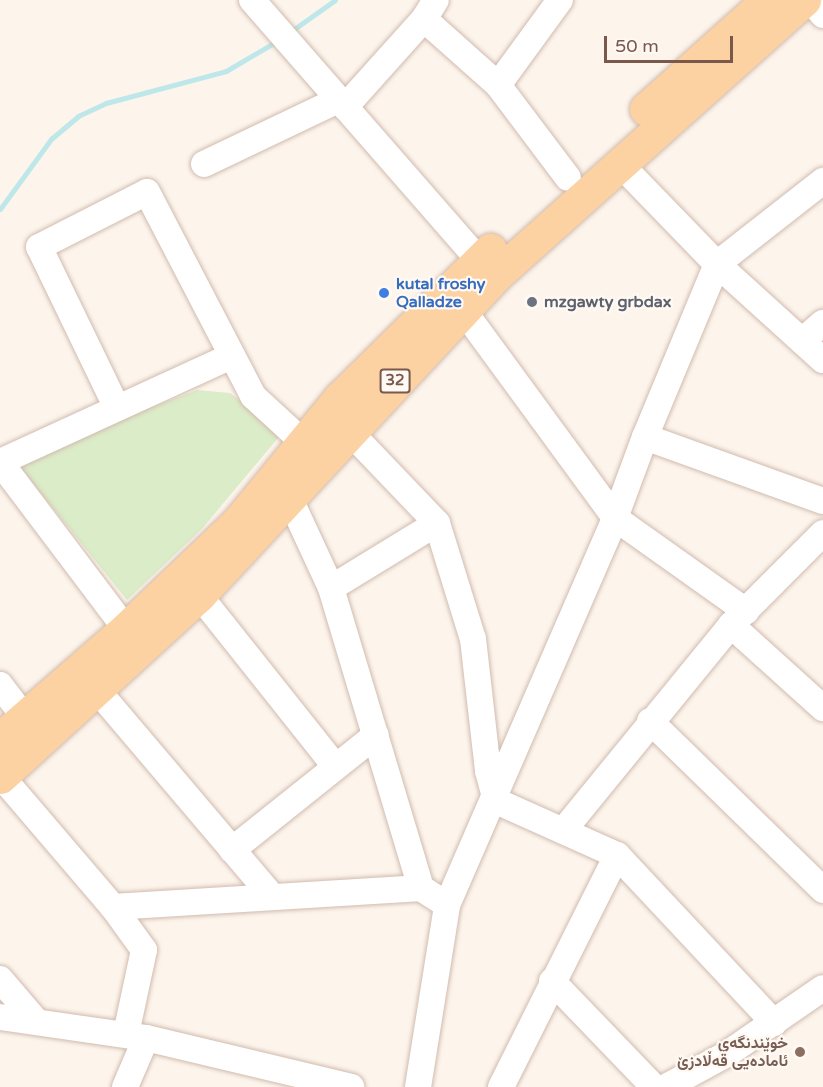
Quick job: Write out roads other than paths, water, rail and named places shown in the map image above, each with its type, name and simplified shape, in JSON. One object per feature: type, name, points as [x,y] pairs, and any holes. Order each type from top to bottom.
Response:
[{"type":"main road","name":"32","points":[[0,777],[199,595],[348,430],[463,310],[486,268],[568,178],[768,0]]},
{"type":"main road","name":"32","points":[[0,740],[126,629],[238,522],[340,398],[486,268],[619,163],[804,0]]},
{"type":"street","points":[[810,0],[823,15]]},
{"type":"street","points":[[498,85],[554,2]]},
{"type":"street","points":[[259,8],[486,268]]},
{"type":"street","points":[[204,165],[341,103],[430,10],[498,85],[568,178]]},
{"type":"street","points":[[619,163],[717,264],[823,360]]},
{"type":"street","points":[[418,1087],[447,906],[496,801],[615,518],[645,437],[717,264],[823,181]]},
{"type":"street","points":[[117,408],[39,247],[147,192],[253,396],[303,442]]},
{"type":"street","points":[[463,310],[615,518],[738,618],[823,708]]},
{"type":"street","points":[[802,341],[823,323]]},
{"type":"street","points":[[126,629],[0,462],[231,356]]},
{"type":"street","points":[[348,430],[437,523],[473,639],[488,771],[496,801]]},
{"type":"street","points":[[645,437],[823,501]]},
{"type":"street","points":[[289,497],[331,588],[421,888]]},
{"type":"street","points":[[331,588],[437,523]]},
{"type":"street","points":[[563,831],[650,721],[738,618],[823,532]]},
{"type":"street","points":[[199,595],[334,765]]},
{"type":"street","points":[[0,685],[25,718]]},
{"type":"street","points":[[97,690],[271,895]]},
{"type":"street","points":[[650,721],[823,890]]},
{"type":"street","points":[[232,850],[334,765],[375,735]]},
{"type":"street","points":[[0,777],[113,907],[144,950],[136,1036],[125,1087]]},
{"type":"street","points":[[496,801],[617,855],[774,1023]]},
{"type":"street","points":[[501,1087],[617,855]]},
{"type":"street","points":[[113,907],[271,895],[421,888],[447,906]]},
{"type":"street","points":[[0,979],[35,1020]]},
{"type":"street","points":[[552,981],[654,1087]]},
{"type":"street","points":[[666,1087],[774,1023],[823,988]]},
{"type":"street","points":[[0,1017],[35,1020],[136,1036],[351,1087]]},
{"type":"waterway","points":[[290,32],[335,0]]},
{"type":"waterway","points":[[0,209],[51,139],[78,116],[106,103],[226,71],[277,41]]},
{"type":"place","name":"kutal froshy Qalladze","points":[[384,293]]},
{"type":"place","name":"mzgawty grbdax","points":[[532,302]]},
{"type":"place","name":"خوێندنگەی ئامادەیی قەڵادزێ","points":[[800,1052]]}]
